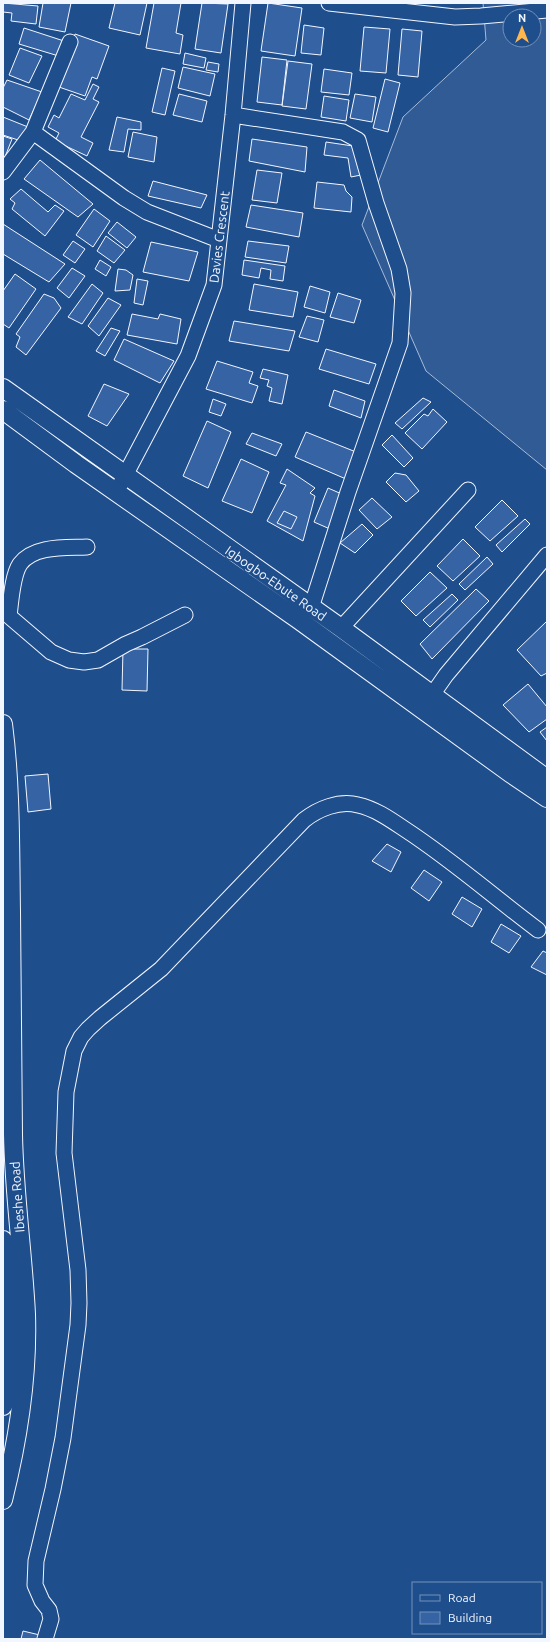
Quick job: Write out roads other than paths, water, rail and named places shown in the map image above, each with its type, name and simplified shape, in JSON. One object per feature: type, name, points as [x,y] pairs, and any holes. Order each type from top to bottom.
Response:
[{"type":"main road","name":"Igbogbo-Ebute Road","points":[[3,388],[341,628],[547,779]]},
{"type":"main road","name":"Igbogbo-Ebute Road","points":[[3,410],[547,798]]},
{"type":"main road","name":"Ibeshe Road","points":[[3,724],[7,755],[10,835],[14,1144],[26,1315],[26,1358],[9,1477],[3,1500]]},
{"type":"main road","name":"Ibeshe Road","points":[[3,1240],[10,1324],[8,1366],[3,1406]]},
{"type":"street","name":"Davies Crescent","points":[[116,492],[126,476],[188,356],[214,286],[233,116],[243,3]]},
{"type":"street","points":[[329,3],[455,17],[547,10]]},
{"type":"street","points":[[3,172],[33,132],[70,42]]},
{"type":"street","points":[[233,116],[343,132],[358,140],[376,203],[399,269],[402,293],[400,343],[348,492],[311,608]]},
{"type":"street","points":[[33,132],[124,198],[147,212],[220,240]]},
{"type":"street","points":[[341,628],[468,490]]},
{"type":"street","points":[[87,547],[50,550],[28,556],[19,565],[6,613],[51,652],[69,660],[84,662],[98,660],[126,644],[142,638],[185,615]]},
{"type":"street","points":[[432,695],[446,675],[547,555]]},
{"type":"street","points":[[45,1639],[51,1619],[49,1610],[42,1602],[35,1585],[36,1561],[63,1438],[78,1318],[78,1270],[64,1153],[66,1092],[74,1051],[81,1037],[100,1018],[161,969],[304,820],[315,811],[326,807],[340,804],[357,804],[378,812],[424,842],[538,930]]}]
